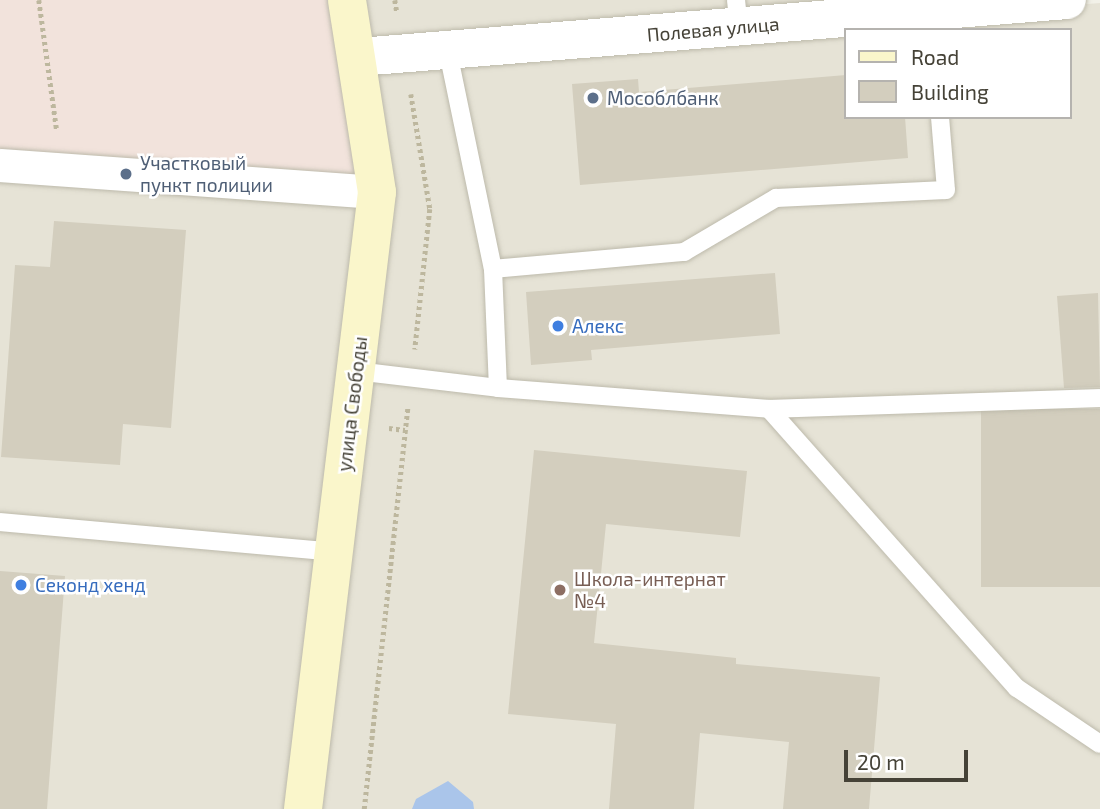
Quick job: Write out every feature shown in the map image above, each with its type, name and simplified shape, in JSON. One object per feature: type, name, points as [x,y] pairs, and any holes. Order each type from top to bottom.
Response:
[{"type":"main road","name":"улица Свободы","points":[[303,809],[377,192],[359,57],[347,0]]},
{"type":"street","name":"Полевая улица","points":[[359,57],[447,52],[737,14],[933,20],[1067,0]]},
{"type":"street","points":[[0,165],[377,192]]},
{"type":"lane","points":[[447,52],[493,269],[498,388]]},
{"type":"lane","points":[[493,269],[684,252],[776,198],[946,190],[940,119]]},
{"type":"lane","points":[[356,371],[498,388],[769,409],[1100,398]]},
{"type":"lane","points":[[769,409],[1017,688],[1100,744]]},
{"type":"lane","points":[[0,522],[333,552]]},
{"type":"path","points":[[39,0],[63,170]]},
{"type":"shaded area","points":[[0,0],[345,0],[374,192],[0,164]]},
{"type":"shaded area","points":[[350,0],[1008,0],[361,55]]},
{"type":"shaded area","points":[[1100,3],[1100,809],[307,809],[380,194],[363,62]]},
{"type":"shaded area","points":[[0,166],[374,194],[301,809],[0,809]]},
{"type":"water","points":[[448,781],[473,802],[474,809],[412,809],[416,799]]},
{"type":"building","points":[[844,75],[844,119],[905,119],[908,158],[580,185],[572,84],[638,79],[639,92]]},
{"type":"building","points":[[54,221],[186,230],[171,428],[123,424],[120,465],[1,457],[15,265],[50,267]]},
{"type":"building","points":[[775,273],[780,334],[591,350],[592,360],[531,365],[526,292]]},
{"type":"building","points":[[1098,293],[1100,387],[1064,388],[1057,296]]},
{"type":"building","points":[[981,409],[1100,409],[1100,587],[981,587]]},
{"type":"building","name":"Школа-интернат №4","points":[[534,450],[747,471],[740,537],[606,524],[594,643],[736,658],[736,664],[880,677],[869,809],[783,809],[789,742],[700,733],[694,809],[609,809],[616,724],[508,714]]},
{"type":"building","points":[[0,571],[65,576],[47,809],[0,809]]},
{"type":"place","name":"Мособлбанк","points":[[593,98]]},
{"type":"place","name":"Участковый пункт полиции","points":[[126,174]]},
{"type":"place","name":"Алекс","points":[[558,326]]},
{"type":"place","name":"Секонд хенд","points":[[21,585]]},
{"type":"place","name":"Школа-интернат №4","points":[[560,590]]}]
